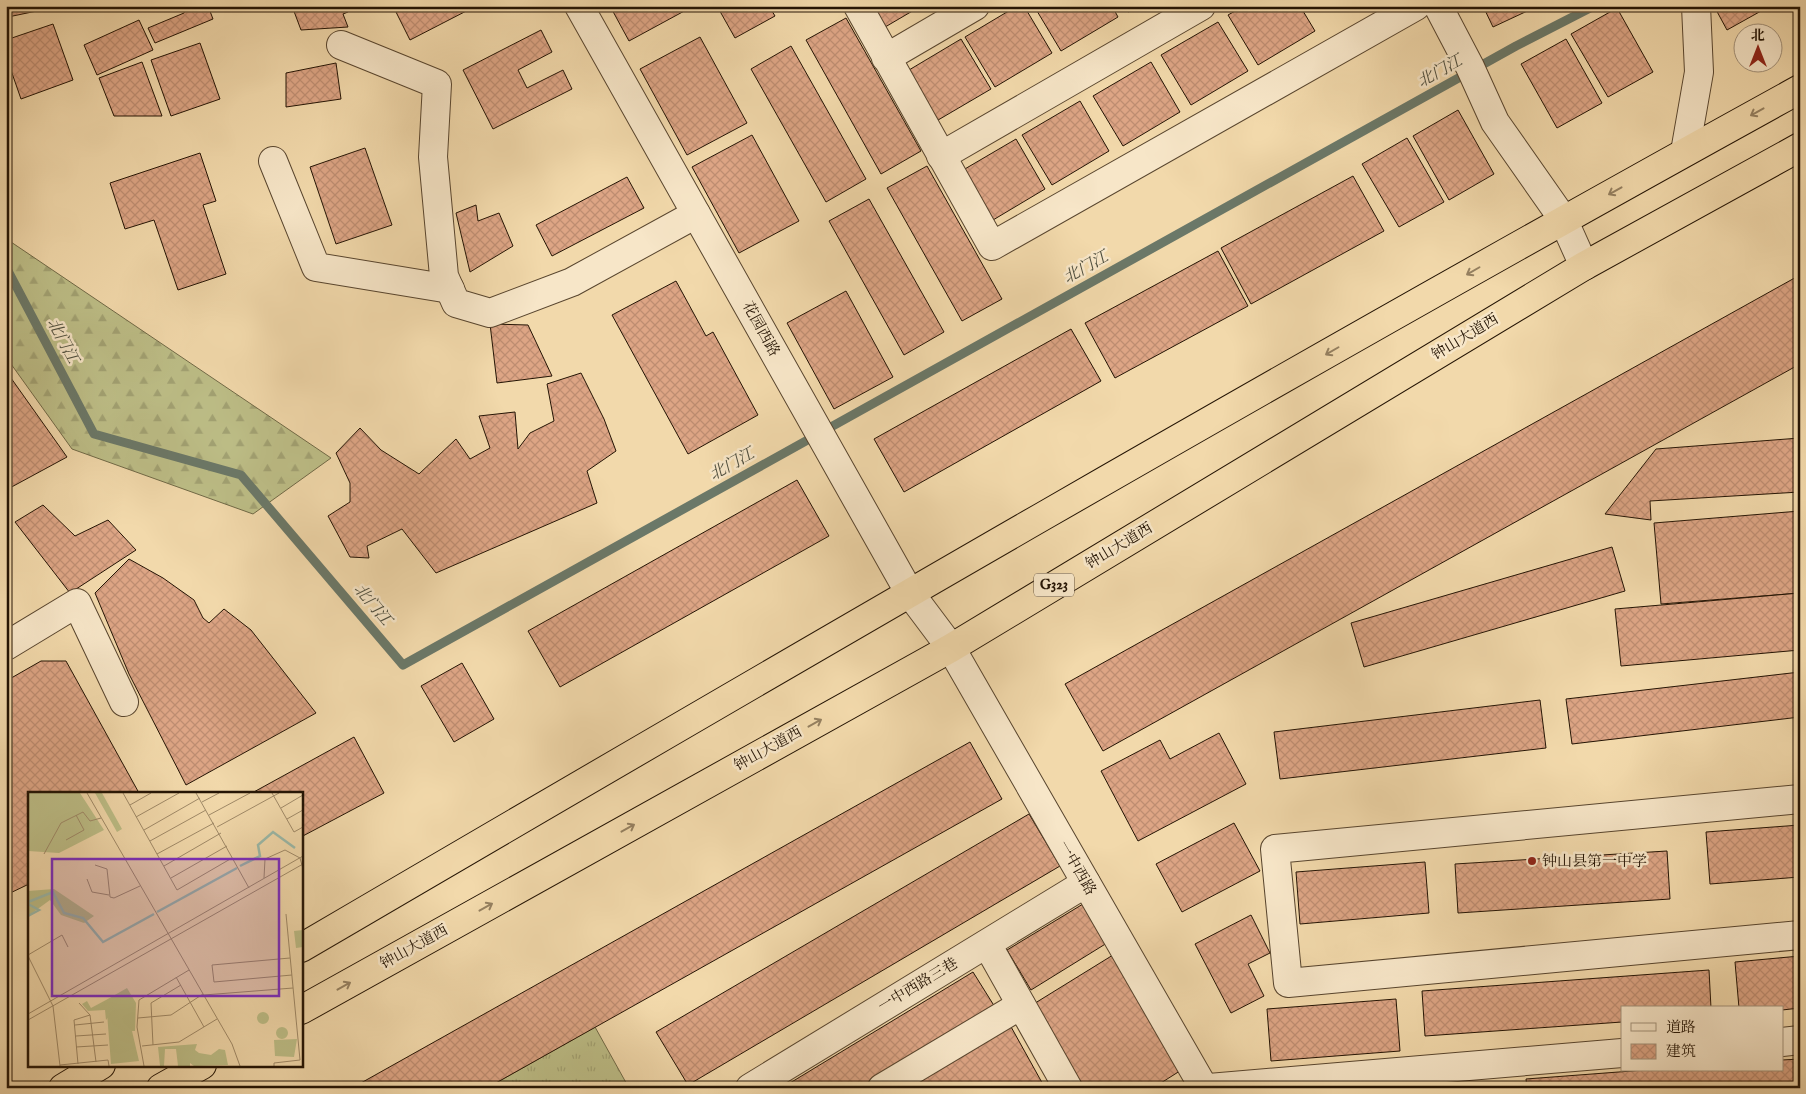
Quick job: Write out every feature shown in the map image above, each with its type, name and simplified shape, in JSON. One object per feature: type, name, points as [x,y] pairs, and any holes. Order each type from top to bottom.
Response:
[{"type":"highway","points":[[302,947],[909,592],[1563,219],[1800,89]]},
{"type":"highway","name":"钟山大道西","points":[[302,1009],[951,648],[1584,266],[1800,147]]},
{"type":"highway","points":[[62,1088],[99,1066]]},
{"type":"highway","points":[[161,1088],[200,1066]]},
{"type":"street","name":"花园西路","points":[[578,6],[909,592],[951,648]]},
{"type":"street","points":[[858,6],[992,246],[1416,6]]},
{"type":"street","points":[[886,58],[975,6]]},
{"type":"street","points":[[941,156],[1201,6]]},
{"type":"street","points":[[1438,6],[1495,122],[1563,219],[1584,266]]},
{"type":"street","points":[[1685,152],[1699,72],[1696,6]]},
{"type":"street","points":[[341,46],[437,84],[433,157],[444,276],[456,303],[490,313],[572,282],[696,214]]},
{"type":"street","points":[[273,161],[316,267],[450,289]]},
{"type":"street","points":[[6,646],[77,603],[124,702]]},
{"type":"street","name":"一中西路","points":[[951,648],[1200,1086]]},
{"type":"street","points":[[1800,799],[1275,849],[1288,983],[1800,934]]},
{"type":"street","name":"一中西路三巷","points":[[750,1088],[1086,883]]},
{"type":"street","points":[[987,944],[1068,1088]]},
{"type":"street","points":[[882,1088],[1021,1005]]},
{"type":"street","points":[[1784,1042],[1800,1040]]},
{"type":"street","points":[[1200,1086],[1621,1053]]},
{"type":"green space","points":[[11,242],[331,458],[253,514],[72,449],[6,357],[6,243]]},
{"type":"green space","points":[[595,1027],[629,1088],[487,1088]]},
{"type":"building","points":[[6,6],[56,6],[56,7],[8,17]]},
{"type":"building","points":[[186,6],[208,6],[213,19],[155,43],[148,28],[184,13]]},
{"type":"building","points":[[292,6],[345,6],[348,12],[343,14],[348,27],[301,30]]},
{"type":"building","points":[[393,6],[476,6],[410,40]]},
{"type":"building","points":[[610,6],[687,6],[688,9],[629,41]]},
{"type":"building","points":[[717,6],[769,6],[775,16],[735,38]]},
{"type":"building","points":[[866,6],[921,6],[880,30]]},
{"type":"building","points":[[1017,6],[1024,6],[1052,53],[995,87],[965,37]]},
{"type":"building","points":[[1034,6],[1112,6],[1118,17],[1061,51]]},
{"type":"building","points":[[1125,6],[1139,6],[1128,12]]},
{"type":"building","points":[[1244,6],[1300,6],[1315,31],[1258,65],[1228,15]]},
{"type":"building","points":[[1483,6],[1538,6],[1493,27]]},
{"type":"building","points":[[1714,6],[1770,6],[1741,22],[1734,22],[1734,26],[1727,30]]},
{"type":"building","points":[[1617,8],[1653,72],[1608,97],[1571,34]]},
{"type":"building","points":[[846,18],[921,151],[881,174],[806,40]]},
{"type":"building","points":[[139,20],[153,50],[97,75],[84,45]]},
{"type":"building","points":[[1218,22],[1248,71],[1191,105],[1161,55]]},
{"type":"building","points":[[53,24],[73,80],[21,99],[6,56],[6,40]]},
{"type":"building","points":[[541,30],[552,52],[518,70],[527,88],[563,70],[572,89],[493,129],[463,70]]},
{"type":"building","points":[[700,37],[747,123],[687,155],[640,69]]},
{"type":"building","points":[[961,39],[991,89],[933,123],[904,73]]},
{"type":"building","points":[[1566,39],[1602,103],[1557,128],[1521,64]]},
{"type":"building","points":[[200,43],[220,99],[171,116],[151,60]]},
{"type":"building","points":[[791,46],[866,179],[826,202],[751,69]]},
{"type":"building","points":[[142,62],[162,116],[114,116],[99,78]]},
{"type":"building","points":[[1151,62],[1180,112],[1123,146],[1093,96]]},
{"type":"building","points":[[336,63],[341,99],[286,107],[286,73]]},
{"type":"building","points":[[1080,101],[1109,151],[1052,185],[1022,135]]},
{"type":"building","points":[[1458,110],[1494,174],[1449,200],[1413,136]]},
{"type":"building","points":[[752,135],[799,221],[739,253],[692,167]]},
{"type":"building","points":[[1407,138],[1444,202],[1399,227],[1362,164]]},
{"type":"building","points":[[1016,139],[1045,189],[988,223],[958,173]]},
{"type":"building","points":[[365,148],[392,225],[336,244],[310,167]]},
{"type":"building","points":[[200,153],[216,201],[203,205],[226,274],[178,290],[154,220],[125,229],[110,183]]},
{"type":"building","points":[[927,166],[1002,299],[962,321],[887,188]]},
{"type":"building","points":[[1353,176],[1384,231],[1251,304],[1221,248]]},
{"type":"building","points":[[627,177],[644,208],[552,256],[536,225]]},
{"type":"building","points":[[869,199],[944,332],[904,355],[829,221]]},
{"type":"building","points":[[476,205],[478,221],[499,213],[513,246],[470,272],[456,213]]},
{"type":"building","points":[[1218,251],[1248,306],[1115,378],[1085,323]]},
{"type":"building","points":[[1800,275],[1800,364],[1103,751],[1065,684]]},
{"type":"building","points":[[676,281],[706,336],[713,332],[758,415],[688,454],[612,315]]},
{"type":"building","points":[[846,291],[893,377],[834,409],[787,323]]},
{"type":"building","points":[[490,324],[528,325],[552,376],[497,383]]},
{"type":"building","points":[[1071,329],[1101,381],[904,492],[874,439]]},
{"type":"building","points":[[6,371],[67,457],[6,490]]},
{"type":"building","points":[[581,373],[604,419],[616,451],[587,471],[597,503],[436,573],[402,529],[367,546],[369,558],[350,557],[328,516],[350,502],[350,483],[336,453],[360,428],[381,450],[419,474],[456,439],[470,459],[490,448],[479,416],[515,412],[518,449],[530,433],[554,421],[547,384]]},
{"type":"building","points":[[1800,438],[1800,492],[1650,501],[1651,520],[1605,514],[1656,449]]},
{"type":"building","points":[[797,480],[829,536],[560,687],[528,631]]},
{"type":"building","points":[[43,505],[75,536],[108,520],[136,550],[70,593],[15,522]]},
{"type":"building","points":[[1800,511],[1800,593],[1661,604],[1654,523]]},
{"type":"building","points":[[1612,547],[1625,591],[1364,667],[1351,623]]},
{"type":"building","points":[[129,559],[163,578],[194,600],[203,618],[209,623],[224,609],[251,630],[316,713],[186,785],[129,674],[95,593]]},
{"type":"building","points":[[1800,593],[1800,650],[1621,666],[1615,609]]},
{"type":"building","points":[[41,661],[66,661],[138,792],[28,792],[28,884],[6,895],[6,681]]},
{"type":"building","points":[[462,663],[494,719],[454,742],[421,686]]},
{"type":"building","points":[[1800,672],[1800,717],[1572,744],[1566,699]]},
{"type":"building","points":[[1540,700],[1546,748],[1280,779],[1274,732]]},
{"type":"building","points":[[1219,733],[1246,784],[1138,841],[1101,771],[1160,740],[1170,759]]},
{"type":"building","points":[[354,737],[384,793],[302,836],[302,792],[254,792]]},
{"type":"building","points":[[970,742],[1002,799],[487,1088],[352,1088]]},
{"type":"building","points":[[1029,814],[1060,866],[688,1085],[656,1032]]},
{"type":"building","points":[[1234,823],[1260,871],[1182,912],[1156,864]]},
{"type":"building","points":[[1800,825],[1800,877],[1710,884],[1706,832]]},
{"type":"building","points":[[1667,851],[1670,899],[1458,913],[1455,864]]},
{"type":"building","points":[[1425,862],[1429,913],[1300,924],[1296,872]]},
{"type":"building","points":[[1083,904],[1107,943],[1031,990],[1007,950]]},
{"type":"building","points":[[1251,915],[1270,953],[1248,964],[1264,996],[1231,1013],[1195,944]]},
{"type":"building","points":[[1113,955],[1183,1069],[1153,1088],[1083,1088],[1032,1005]]},
{"type":"building","points":[[1800,956],[1800,1008],[1784,1010],[1784,1006],[1739,1006],[1735,962]]},
{"type":"building","points":[[1709,970],[1711,1006],[1621,1006],[1621,1022],[1425,1036],[1422,991]]},
{"type":"building","points":[[973,972],[998,1012],[874,1088],[786,1088],[785,1086]]},
{"type":"building","points":[[1396,999],[1400,1051],[1271,1061],[1267,1009]]},
{"type":"building","points":[[1010,1025],[1045,1088],[897,1088]]},
{"type":"building","points":[[1800,1059],[1800,1088],[1527,1088],[1526,1079],[1621,1072],[1784,1072],[1784,1060]]},
{"type":"waterway","name":"北门江","points":[[6,267],[94,434],[241,475],[403,665],[1516,46],[1594,6]]},
{"type":"place","name":"钟山县第一中学","points":[[1532,861]]}]
